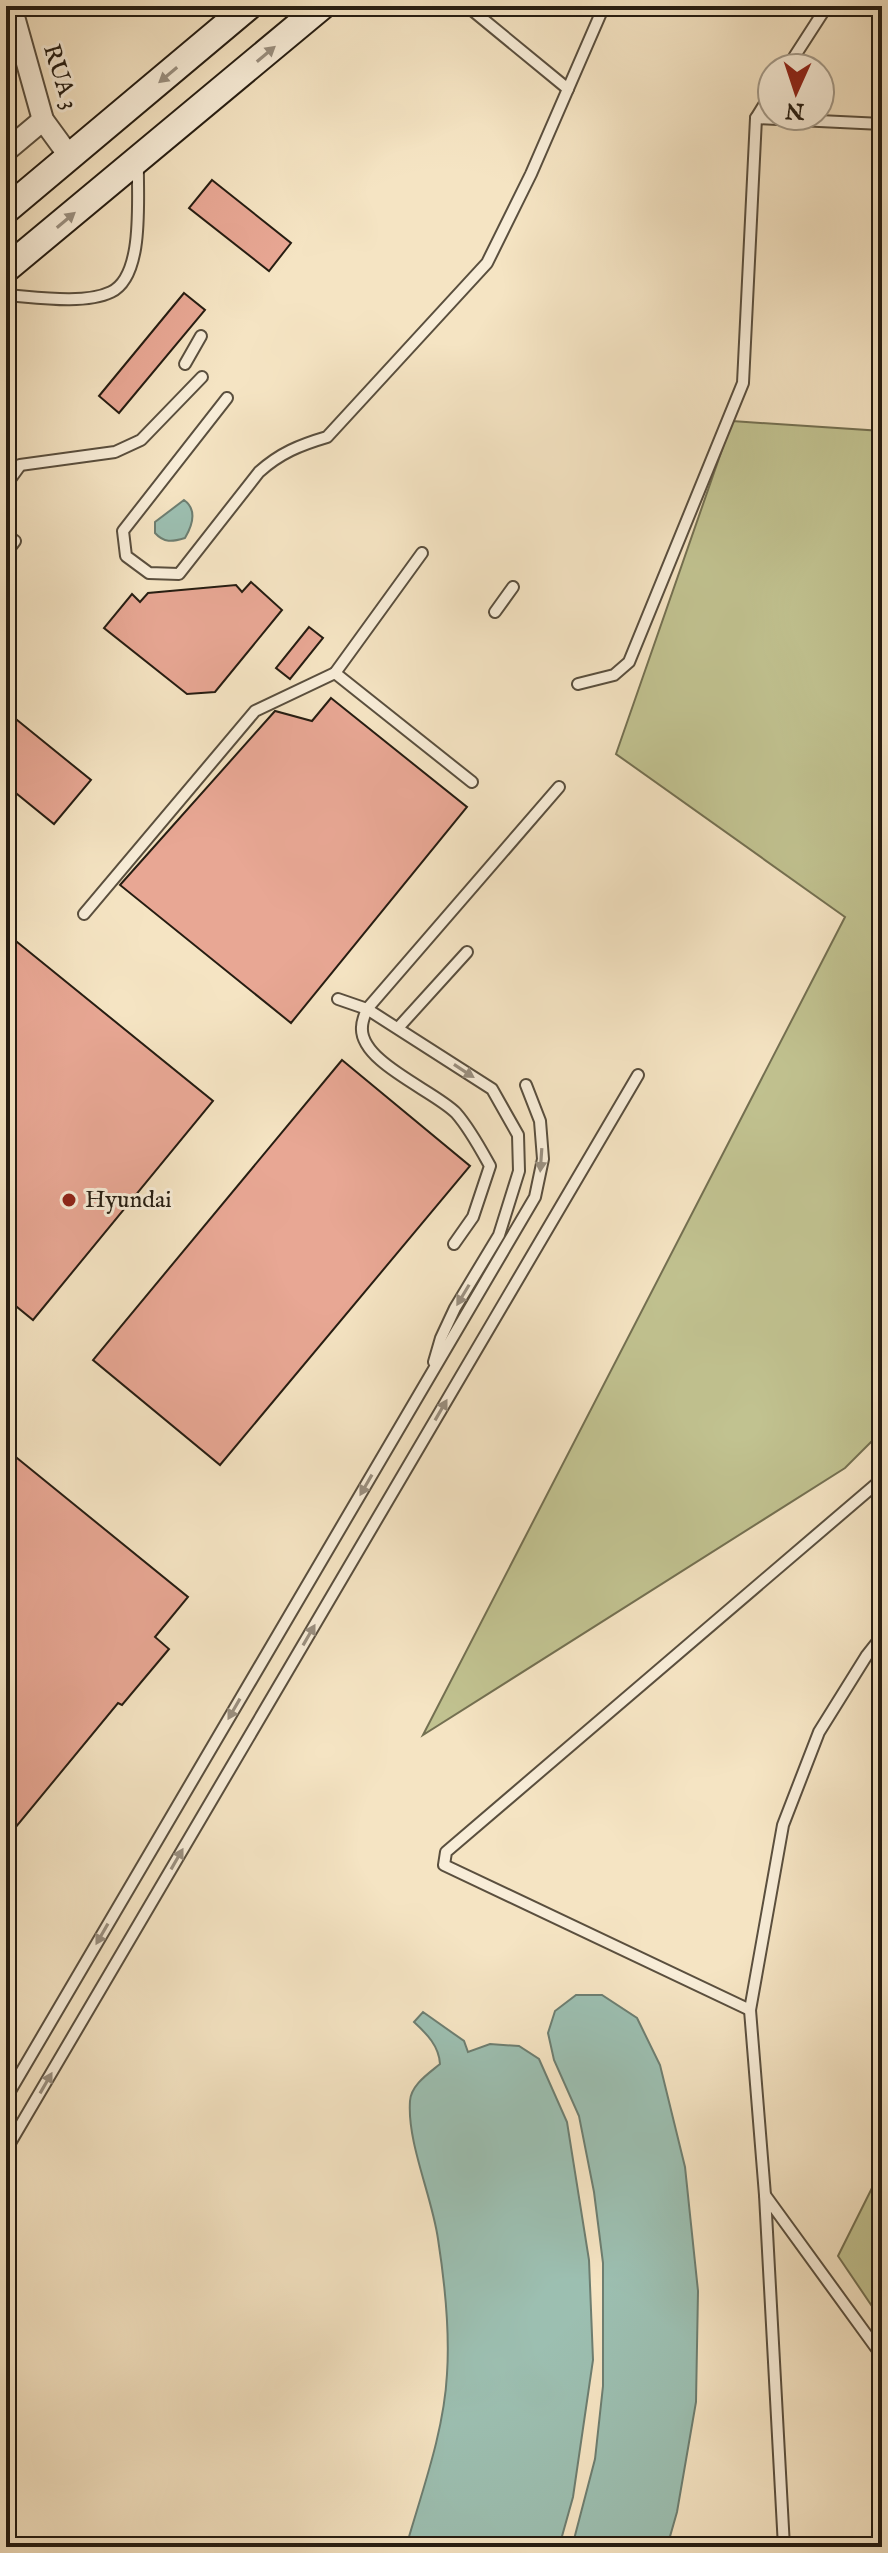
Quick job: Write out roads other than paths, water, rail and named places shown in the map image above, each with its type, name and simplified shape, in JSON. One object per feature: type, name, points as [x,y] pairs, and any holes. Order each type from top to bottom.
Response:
[{"type":"main road","points":[[6,210],[249,6]]},
{"type":"main road","points":[[6,269],[322,6]]},
{"type":"street","name":"RUA 3","points":[[11,6],[43,120],[70,157]]},
{"type":"street","points":[[6,151],[43,120]]},
{"type":"lane","points":[[467,6],[568,89]]},
{"type":"lane","points":[[227,398],[123,531],[126,556],[149,573],[179,574],[259,472],[292,448],[327,437],[487,263],[531,174],[604,6]]},
{"type":"lane","points":[[797,52],[827,6]]},
{"type":"lane","points":[[578,684],[614,675],[629,662],[743,383],[756,118]]},
{"type":"lane","points":[[836,122],[882,124]]},
{"type":"lane","points":[[6,295],[93,297],[113,291],[130,273],[135,255],[138,160]]},
{"type":"lane","points":[[185,364],[201,336]]},
{"type":"lane","points":[[6,470],[20,465],[115,452],[141,440],[202,377]]},
{"type":"lane","points":[[6,485],[20,465]]},
{"type":"lane","points":[[6,535],[15,541],[6,553]]},
{"type":"lane","points":[[84,914],[255,711],[335,673],[422,553]]},
{"type":"lane","points":[[495,612],[513,587]]},
{"type":"lane","points":[[335,673],[472,782]]},
{"type":"lane","points":[[454,1244],[473,1217],[490,1166],[455,1112],[385,1063],[367,1047],[361,1029],[367,1009],[559,787]]},
{"type":"lane","points":[[398,1028],[467,952]]},
{"type":"lane","points":[[338,999],[367,1009],[492,1089],[518,1135],[519,1171],[499,1235],[455,1308],[441,1338],[430,1376]]},
{"type":"lane","points":[[6,2150],[638,1075]]},
{"type":"lane","points":[[6,2098],[535,1197],[543,1159],[540,1121],[526,1085]]},
{"type":"lane","points":[[750,2010],[444,1865],[446,1852],[882,1479]]},
{"type":"lane","points":[[784,2547],[765,2195],[750,2010],[783,1825],[819,1732],[882,1636]]},
{"type":"lane","points":[[765,2195],[882,2356]]},
{"type":"place","name":"Hyundai","points":[[69,1200]]}]
